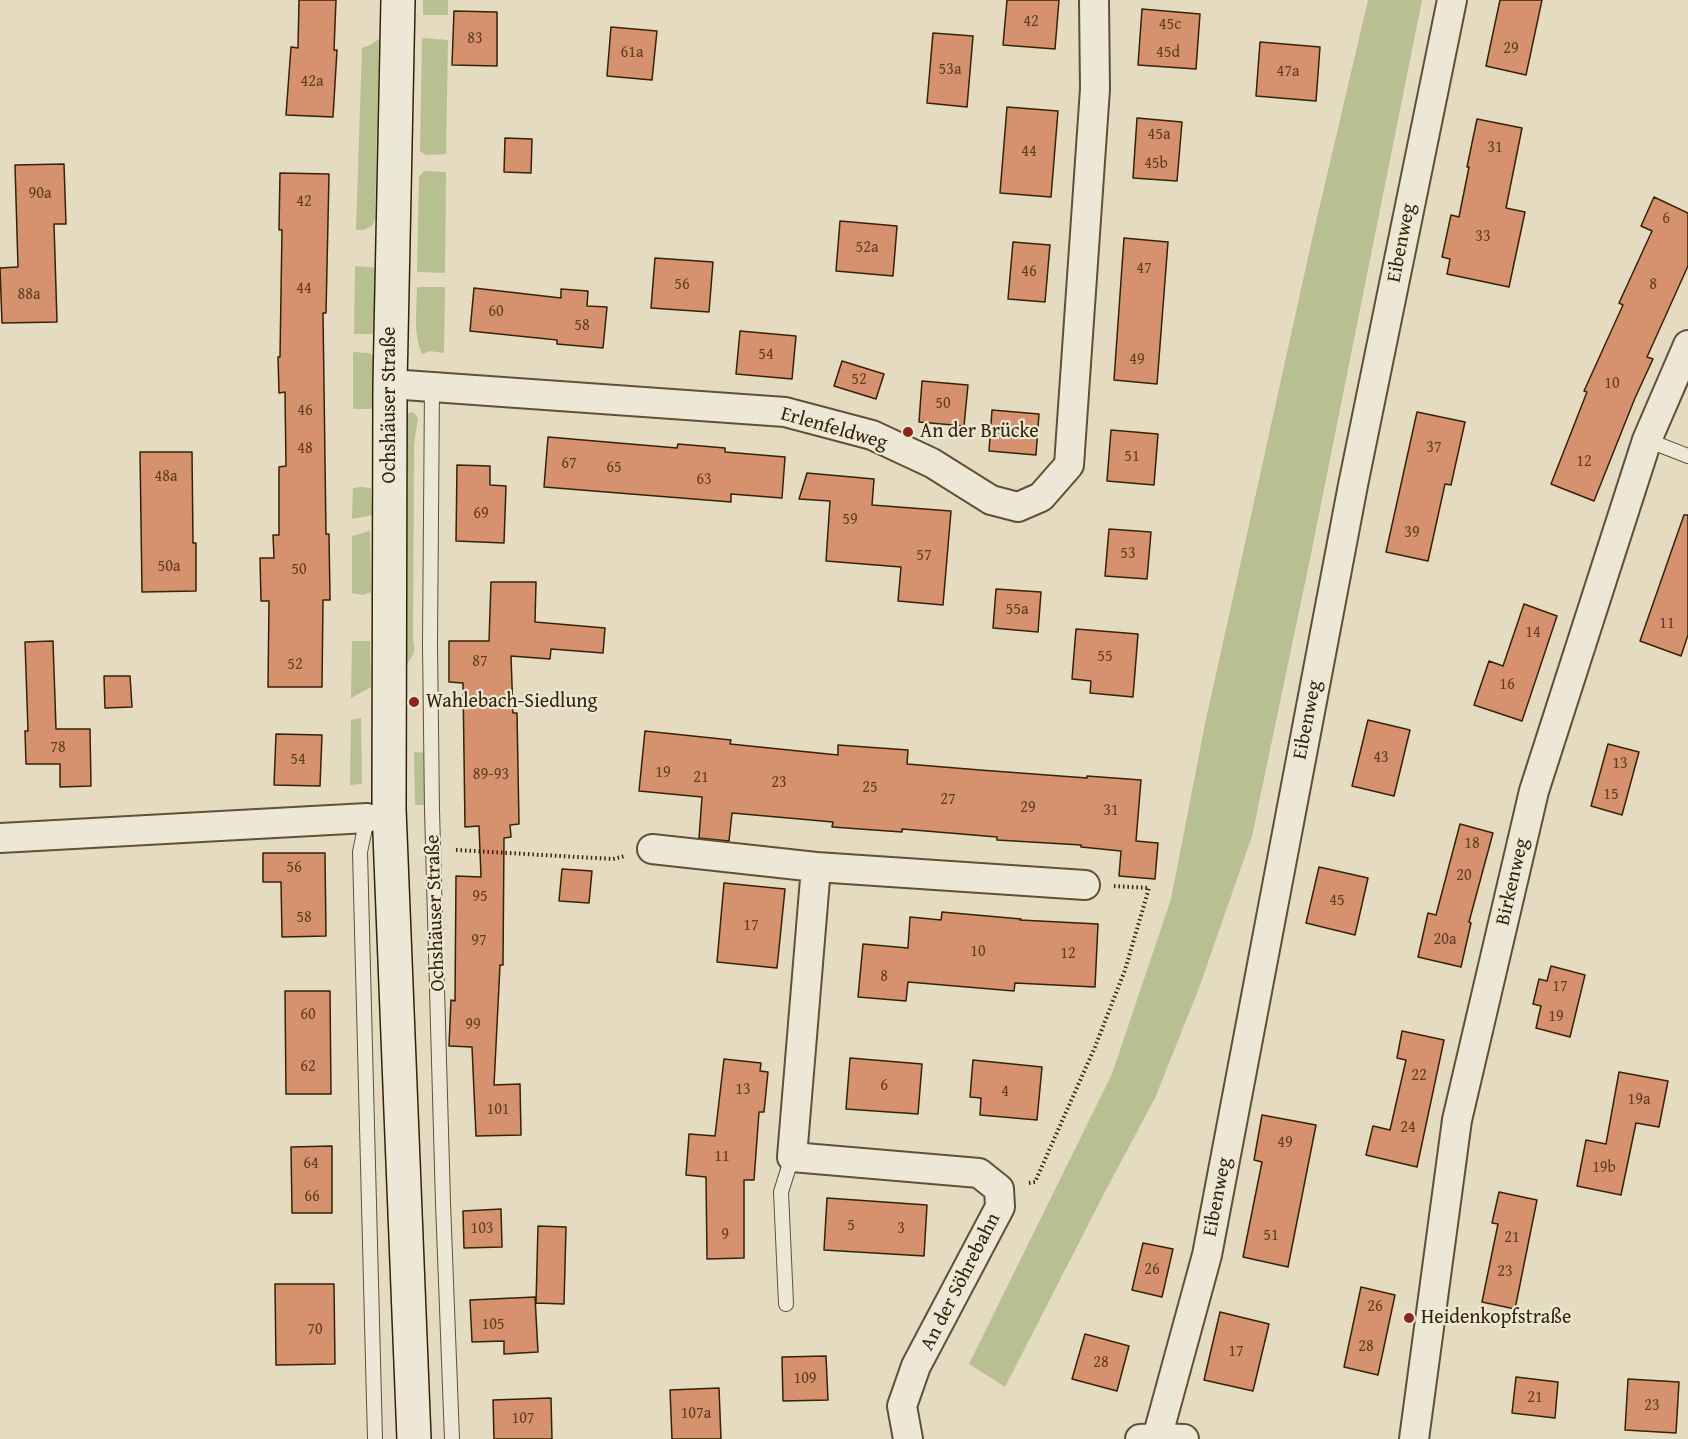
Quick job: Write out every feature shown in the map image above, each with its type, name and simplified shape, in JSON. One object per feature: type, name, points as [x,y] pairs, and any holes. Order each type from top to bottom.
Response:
[{"type":"main road","name":"Ochshäuser Straße","points":[[398,0],[378,814],[414,1439]]},
{"type":"street","name":"Erlenfeldweg","points":[[390,384],[785,412],[872,435],[932,463],[991,500],[1018,507],[1041,497],[1069,465],[1095,89],[1094,0]]},
{"type":"street","name":"Eibenweg","points":[[1159,1438],[1207,1255],[1353,485],[1452,0]]},
{"type":"street","name":"Birkenweg","points":[[1414,1439],[1457,1120],[1531,802],[1647,440],[1688,345]]},
{"type":"street","points":[[0,838],[378,814]]},
{"type":"street","points":[[652,849],[816,867],[1085,885]]},
{"type":"street","points":[[792,1156],[816,867]]},
{"type":"street","name":"An der Söhrebahn","points":[[792,1156],[979,1173],[999,1189],[1000,1207],[916,1366],[902,1407],[908,1439]]},
{"type":"lane","name":"Ochshäuser Straße","points":[[432,387],[430,644],[432,810],[452,1439]]},
{"type":"lane","points":[[1647,440],[1688,456]]},
{"type":"lane","name":"Ochshäuser Straße","points":[[375,1439],[360,852],[378,814]]},
{"type":"lane","points":[[786,1304],[781,1192],[792,1156]]},
{"type":"path","points":[[434,849],[613,859],[652,849]]},
{"type":"path","points":[[999,1189],[1035,1182],[1095,1047],[1121,981],[1149,888],[1085,885]]},
{"type":"green space","points":[[423,0],[448,0],[448,15],[423,15]]},
{"type":"green space","points":[[1368,0],[1422,0],[1252,836],[1199,988],[1155,1098],[1005,1387],[969,1364],[1112,1074],[1171,899],[1205,724],[1313,235]]},
{"type":"green space","points":[[422,38],[448,40],[446,154],[426,155],[420,151]]},
{"type":"green space","points":[[379,39],[375,219],[372,226],[356,230],[362,48]]},
{"type":"green space","points":[[424,171],[446,172],[445,273],[417,272],[419,177]]},
{"type":"green space","points":[[355,266],[376,268],[373,334],[354,334]]},
{"type":"green space","points":[[417,287],[445,287],[444,353],[430,351],[422,354],[416,329]]},
{"type":"green space","points":[[353,352],[369,353],[374,356],[371,409],[353,409]]},
{"type":"green space","points":[[410,412],[418,418],[414,444],[414,651],[405,666],[404,423]]},
{"type":"green space","points":[[353,488],[371,488],[372,515],[352,519]]},
{"type":"green space","points":[[370,531],[371,592],[363,595],[352,593],[352,536]]},
{"type":"green space","points":[[352,641],[370,641],[371,687],[351,698]]},
{"type":"green space","points":[[361,718],[362,784],[350,785],[351,720]]},
{"type":"green space","points":[[414,752],[425,753],[426,805],[415,805]]},
{"type":"building","points":[[299,0],[336,0],[334,50],[337,50],[333,117],[286,115],[291,47],[298,48]]},
{"type":"building","points":[[1007,0],[1059,0],[1055,49],[1003,45]]},
{"type":"building","points":[[1500,0],[1542,0],[1526,75],[1486,66]]},
{"type":"building","points":[[1142,9],[1200,14],[1196,69],[1138,65]]},
{"type":"building","points":[[454,11],[497,12],[497,66],[452,65]]},
{"type":"building","points":[[611,27],[657,31],[652,80],[607,76]]},
{"type":"building","points":[[933,33],[973,36],[967,107],[927,103]]},
{"type":"building","points":[[1260,42],[1320,47],[1316,101],[1256,96]]},
{"type":"building","points":[[1007,107],[1058,111],[1051,197],[1000,193]]},
{"type":"building","points":[[1137,118],[1182,122],[1177,181],[1133,178]]},
{"type":"building","points":[[1477,119],[1522,128],[1506,208],[1525,212],[1509,287],[1447,274],[1450,259],[1442,257],[1451,215],[1459,217]]},
{"type":"building","points":[[505,138],[532,139],[531,173],[504,172]]},
{"type":"building","points":[[64,164],[66,224],[54,224],[57,322],[2,323],[0,268],[18,267],[15,165]]},
{"type":"building","points":[[280,173],[329,174],[326,313],[323,313],[326,534],[329,534],[330,600],[323,600],[322,687],[268,687],[269,601],[261,601],[260,558],[274,558],[273,535],[279,535],[279,467],[286,466],[285,392],[279,393],[278,357],[280,357],[282,230],[279,230]]},
{"type":"building","points":[[1654,197],[1688,213],[1688,266],[1647,357],[1653,359],[1594,501],[1551,484],[1587,392],[1584,391],[1623,305],[1619,303],[1652,231],[1641,226]]},
{"type":"building","points":[[840,221],[897,226],[893,276],[836,271]]},
{"type":"building","points":[[1124,238],[1168,242],[1157,384],[1114,380]]},
{"type":"building","points":[[1013,242],[1050,245],[1045,302],[1008,299]]},
{"type":"building","points":[[655,258],[713,262],[709,312],[651,308]]},
{"type":"building","points":[[474,288],[561,298],[561,289],[588,291],[587,306],[607,307],[603,348],[557,344],[557,340],[470,331]]},
{"type":"building","points":[[740,331],[796,336],[792,379],[736,374]]},
{"type":"building","points":[[842,361],[884,374],[876,399],[834,386]]},
{"type":"building","points":[[922,381],[968,385],[964,426],[919,422]]},
{"type":"building","points":[[992,410],[1039,414],[1036,455],[989,451]]},
{"type":"building","points":[[1417,412],[1465,422],[1451,485],[1445,484],[1428,561],[1386,552]]},
{"type":"building","points":[[1111,430],[1158,434],[1154,485],[1107,481]]},
{"type":"building","points":[[548,437],[677,448],[678,444],[725,448],[725,452],[785,457],[782,498],[731,494],[731,502],[544,487]]},
{"type":"building","points":[[140,452],[192,452],[196,591],[142,592]]},
{"type":"building","points":[[457,465],[490,466],[490,485],[506,486],[504,543],[456,541]]},
{"type":"building","points":[[807,473],[874,479],[872,505],[951,511],[943,605],[898,601],[901,567],[826,561],[830,501],[799,499]]},
{"type":"building","points":[[1684,515],[1688,515],[1688,635],[1681,656],[1640,641]]},
{"type":"building","points":[[1109,529],[1151,532],[1147,579],[1105,576]]},
{"type":"building","points":[[491,582],[536,582],[535,622],[605,628],[603,653],[551,649],[550,659],[511,656],[513,713],[517,713],[519,824],[510,825],[511,837],[504,838],[503,965],[500,965],[494,1085],[520,1084],[521,1135],[476,1136],[472,1047],[449,1046],[451,1000],[455,1001],[456,876],[481,877],[479,826],[465,827],[463,683],[449,682],[449,641],[489,641]]},
{"type":"building","points":[[996,589],[1041,592],[1038,632],[993,628]]},
{"type":"building","points":[[1524,604],[1557,616],[1522,721],[1474,705],[1489,661],[1503,666]]},
{"type":"building","points":[[1076,629],[1138,634],[1133,697],[1090,693],[1091,681],[1072,679]]},
{"type":"building","points":[[53,641],[56,729],[90,729],[91,786],[60,787],[60,764],[26,764],[25,731],[28,731],[25,642]]},
{"type":"building","points":[[104,676],[130,676],[132,707],[105,708]]},
{"type":"building","points":[[1368,720],[1410,730],[1394,796],[1352,786]]},
{"type":"building","points":[[645,731],[731,740],[730,744],[838,755],[838,745],[908,750],[907,764],[1141,780],[1136,841],[1158,843],[1155,879],[1119,876],[1121,851],[1081,847],[1081,845],[997,840],[997,837],[902,829],[902,832],[832,827],[833,822],[732,813],[729,841],[699,838],[702,797],[639,791]]},
{"type":"building","points":[[276,734],[322,735],[320,786],[274,785]]},
{"type":"building","points":[[1608,744],[1639,752],[1622,815],[1591,806]]},
{"type":"building","points":[[1460,824],[1493,833],[1469,922],[1471,923],[1461,967],[1418,957],[1428,913],[1436,915]]},
{"type":"building","points":[[263,853],[325,853],[326,936],[282,937],[281,882],[263,882]]},
{"type":"building","points":[[1319,867],[1368,878],[1355,935],[1306,923]]},
{"type":"building","points":[[562,869],[592,871],[589,903],[559,901]]},
{"type":"building","points":[[724,883],[785,889],[777,968],[717,962]]},
{"type":"building","points":[[942,912],[1020,920],[1098,924],[1095,987],[1015,983],[1014,991],[908,982],[906,1001],[858,997],[863,944],[908,948],[910,917],[941,920]]},
{"type":"building","points":[[1551,966],[1585,975],[1570,1037],[1536,1028],[1541,1006],[1533,1004],[1539,979],[1547,981]]},
{"type":"building","points":[[285,991],[330,991],[331,1094],[286,1094]]},
{"type":"building","points":[[1402,1031],[1444,1040],[1417,1167],[1366,1155],[1373,1126],[1390,1130],[1406,1060],[1397,1058]]},
{"type":"building","points":[[850,1058],[922,1064],[918,1114],[846,1109]]},
{"type":"building","points":[[724,1059],[761,1063],[760,1071],[768,1072],[764,1112],[759,1112],[754,1180],[744,1180],[744,1258],[707,1259],[706,1177],[686,1175],[689,1134],[715,1136]]},
{"type":"building","points":[[973,1060],[1042,1067],[1037,1120],[980,1115],[981,1098],[970,1097]]},
{"type":"building","points":[[1619,1072],[1668,1081],[1659,1127],[1636,1123],[1621,1195],[1577,1186],[1586,1140],[1606,1144]]},
{"type":"building","points":[[1262,1115],[1316,1125],[1288,1267],[1243,1257],[1262,1162],[1254,1160]]},
{"type":"building","points":[[332,1146],[332,1213],[292,1213],[291,1147]]},
{"type":"building","points":[[1499,1192],[1537,1200],[1515,1309],[1482,1302],[1498,1224],[1492,1223]]},
{"type":"building","points":[[827,1198],[927,1205],[924,1256],[824,1250]]},
{"type":"building","points":[[501,1209],[502,1247],[464,1248],[463,1211]]},
{"type":"building","points":[[538,1226],[566,1227],[564,1304],[536,1303]]},
{"type":"building","points":[[1143,1243],[1173,1249],[1162,1297],[1132,1290]]},
{"type":"building","points":[[275,1284],[334,1284],[335,1364],[276,1365]]},
{"type":"building","points":[[1361,1287],[1395,1295],[1378,1375],[1344,1367]]},
{"type":"building","points":[[535,1297],[538,1352],[504,1354],[504,1341],[472,1342],[470,1300]]},
{"type":"building","points":[[1220,1312],[1269,1324],[1253,1391],[1204,1380]]},
{"type":"building","points":[[1085,1334],[1129,1346],[1117,1391],[1072,1379]]},
{"type":"building","points":[[826,1356],[828,1400],[783,1401],[782,1357]]},
{"type":"building","points":[[1516,1377],[1558,1382],[1555,1418],[1512,1413]]},
{"type":"building","points":[[1628,1379],[1679,1382],[1676,1433],[1625,1430]]},
{"type":"building","points":[[719,1388],[721,1439],[672,1439],[670,1390]]},
{"type":"building","points":[[551,1398],[552,1439],[494,1439],[493,1400]]},
{"type":"place","name":"An der Brücke","points":[[908,432]]},
{"type":"place","name":"Wahlebach-Siedlung","points":[[414,702]]},
{"type":"place","name":"Heidenkopfstraße","points":[[1409,1318]]}]
